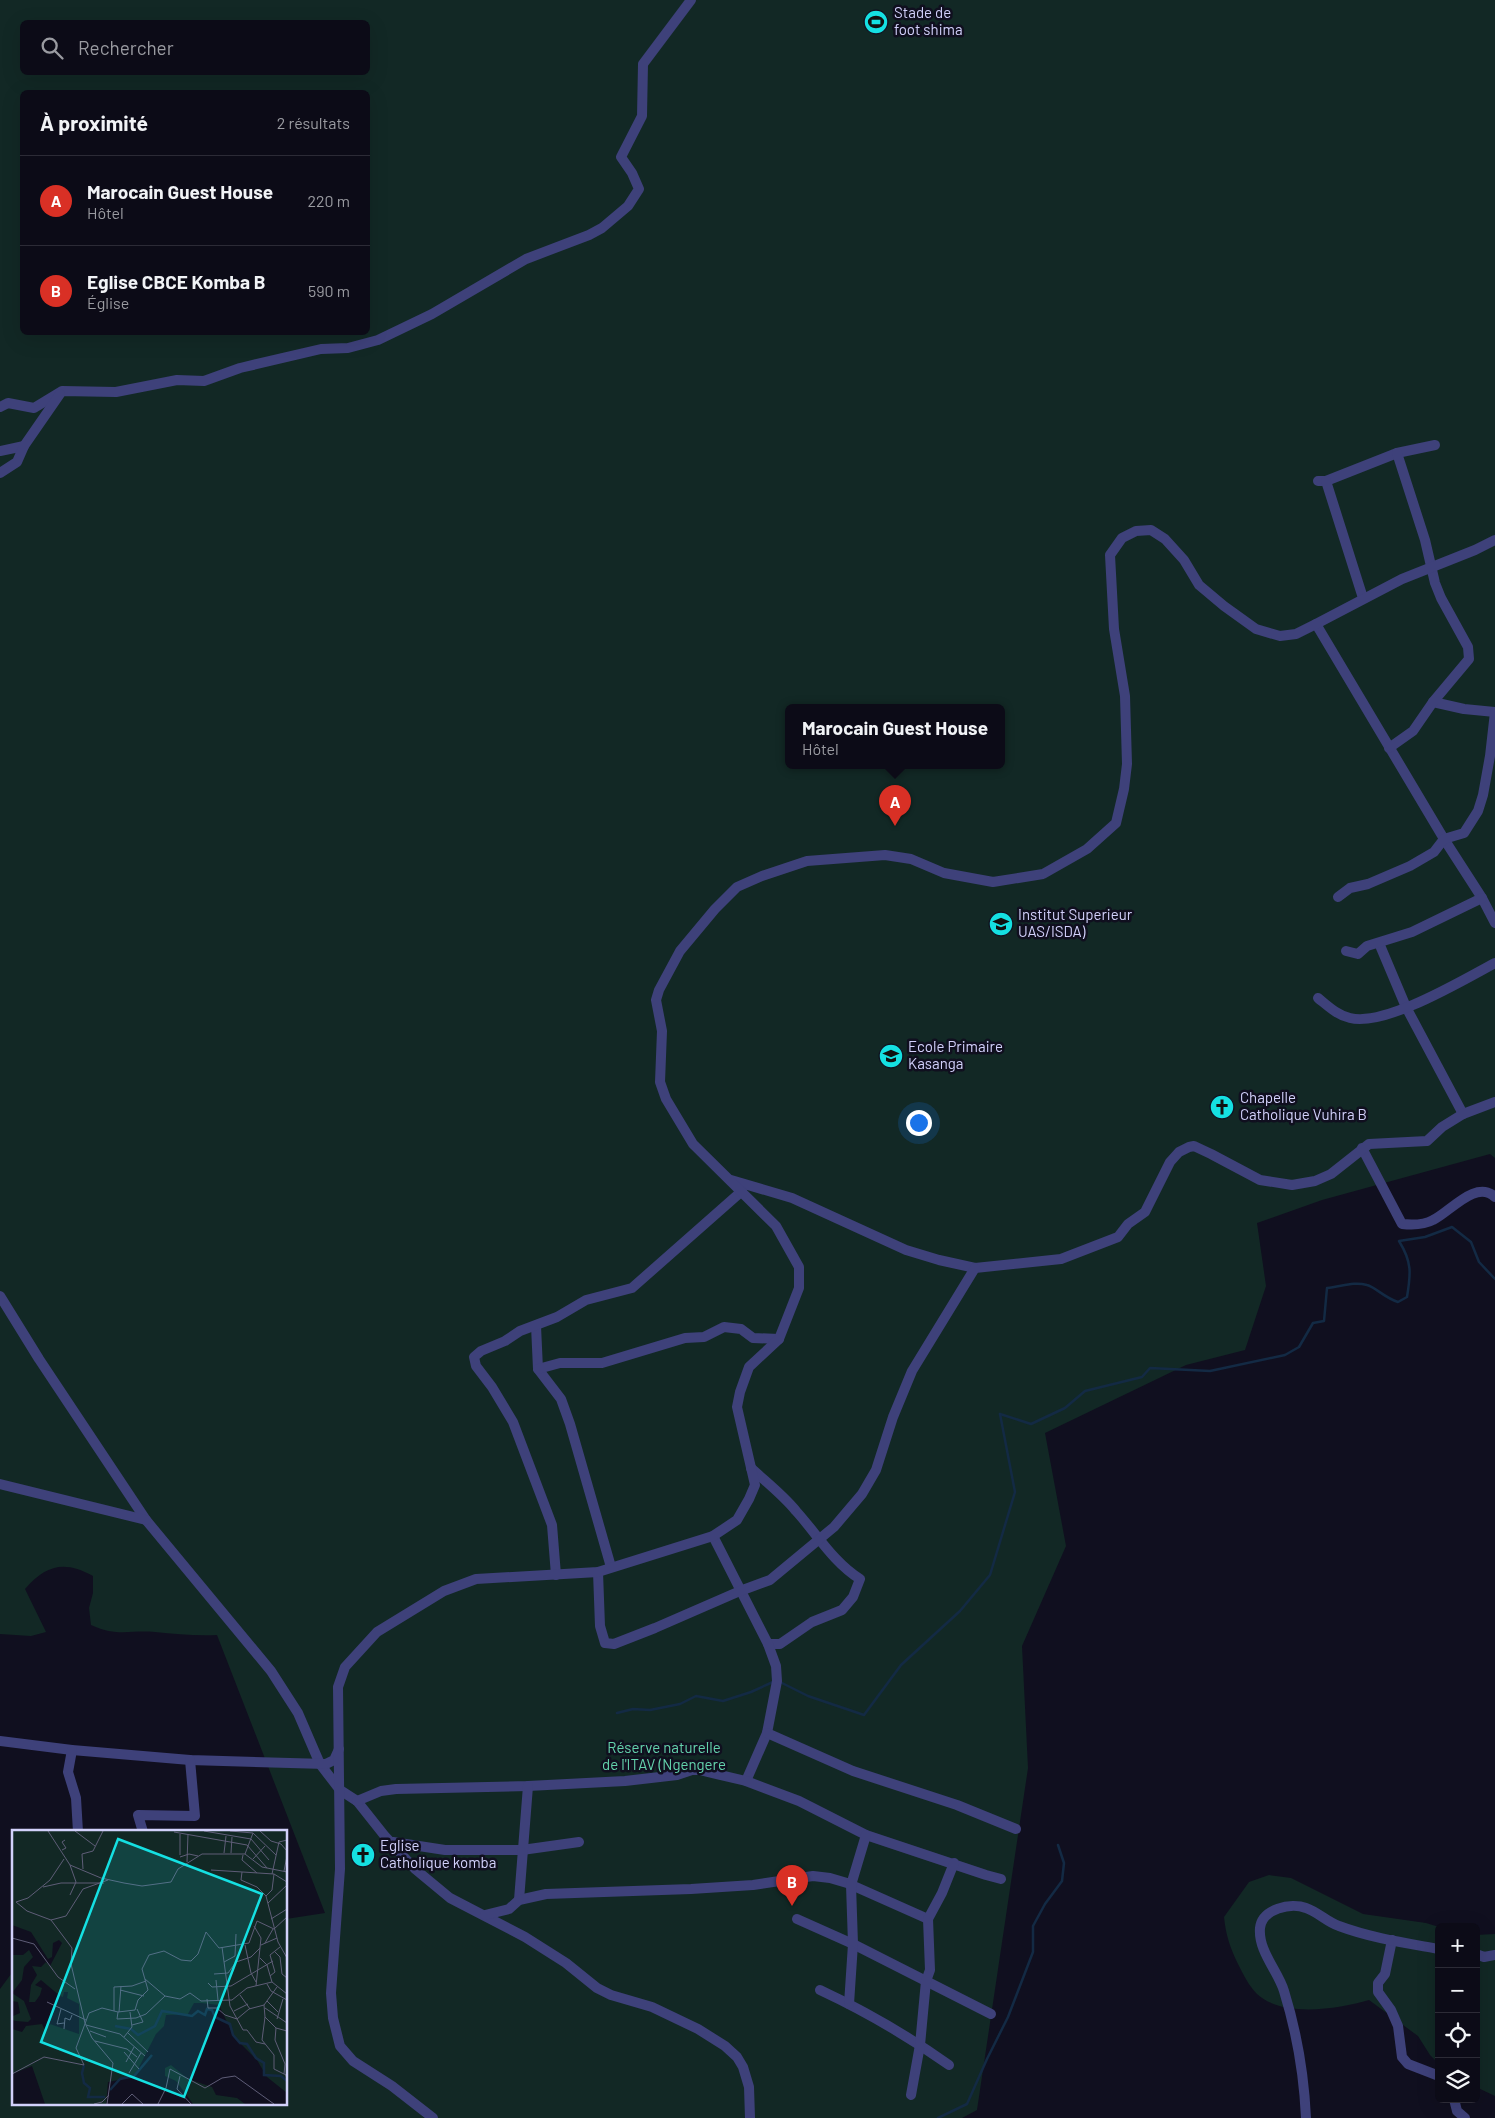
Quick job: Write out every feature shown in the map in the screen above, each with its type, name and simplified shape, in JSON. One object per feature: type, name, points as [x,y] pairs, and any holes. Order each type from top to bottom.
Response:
[{"type":"street","points":[[0,407],[8,403],[34,408],[62,391],[116,392],[177,380],[204,381],[240,368],[321,349],[348,348],[378,340],[432,314],[526,259],[579,240],[602,228],[628,206],[639,189],[632,173],[621,157],[642,116],[644,64],[691,0]]},
{"type":"street","points":[[0,473],[17,462],[24,446],[62,391]]},
{"type":"street","points":[[1363,598],[1322,481],[1397,454],[1435,445]]},
{"type":"street","points":[[0,450],[24,446]]},
{"type":"street","points":[[1389,748],[1413,731],[1469,659],[1468,647],[1441,598],[1397,454]]},
{"type":"street","points":[[433,2118],[392,2086],[372,2075],[340,2046],[333,2018],[331,1993],[340,1869],[338,1687],[345,1668],[377,1632],[444,1591],[476,1579],[598,1572],[713,1536],[737,1520],[750,1499],[755,1485],[737,1407],[740,1392],[749,1368],[779,1339],[799,1288],[800,1267],[776,1226],[693,1144],[666,1099],[660,1082],[662,1032],[656,1000],[659,990],[680,950],[715,909],[737,887],[762,876],[807,861],[885,855],[911,859],[944,873],[993,882],[1042,874],[1087,849],[1116,823],[1124,790],[1127,764],[1125,696],[1114,629],[1110,555],[1122,538],[1136,531],[1151,530],[1165,539],[1184,560],[1199,585],[1224,606],[1256,629],[1280,636],[1296,634],[1363,598],[1495,540]]},
{"type":"street","points":[[1316,624],[1444,839],[1482,898],[1495,923]]},
{"type":"street","points":[[1338,897],[1350,888],[1368,884],[1410,866],[1434,852],[1444,839],[1464,833],[1478,811],[1490,756],[1495,712],[1464,709],[1434,702]]},
{"type":"street","points":[[1346,951],[1358,954],[1367,946],[1412,932],[1482,898]]},
{"type":"street","points":[[1379,942],[1406,1007],[1463,1114]]},
{"type":"street","points":[[1318,998],[1339,1014],[1352,1019],[1369,1019],[1406,1007],[1495,963]]},
{"type":"street","points":[[730,1180],[792,1198],[906,1250],[938,1260],[975,1268],[1061,1259],[1118,1237],[1128,1224],[1144,1212],[1170,1162],[1179,1152],[1188,1147],[1194,1146],[1260,1180],[1292,1185],[1316,1181],[1331,1174],[1369,1144],[1427,1141],[1442,1127],[1463,1114],[1495,1102]]},
{"type":"street","points":[[1362,1148],[1402,1224],[1416,1224],[1433,1220],[1469,1195],[1491,1192],[1495,1196]]},
{"type":"street","points":[[556,1575],[552,1525],[513,1422],[492,1387],[476,1366],[474,1357],[481,1350],[505,1340],[520,1331],[557,1317],[586,1300],[632,1288],[742,1191]]},
{"type":"street","points":[[598,1572],[600,1626],[605,1643],[608,1644],[614,1644],[655,1628],[770,1580],[834,1527],[862,1494],[876,1470],[892,1416],[912,1371],[975,1268]]},
{"type":"street","points":[[0,1296],[39,1359],[146,1520],[271,1671],[298,1713],[320,1764],[340,1790],[357,1801],[384,1835],[415,1869],[450,1898],[485,1915],[566,1963],[597,1988],[611,1995],[652,2007],[698,2029],[725,2046],[737,2057],[743,2067],[749,2087],[750,2118]]},
{"type":"street","points":[[536,1326],[538,1369],[561,1399],[582,1461],[611,1568]]},
{"type":"street","points":[[538,1369],[560,1363],[602,1363],[685,1338],[704,1337],[724,1327],[741,1329],[753,1338],[779,1339]]},
{"type":"street","points":[[750,1467],[796,1511],[818,1540],[841,1564],[860,1579],[853,1597],[842,1610],[812,1622],[780,1644],[768,1644]]},
{"type":"street","points":[[0,1484],[146,1520]]},
{"type":"street","points":[[713,1536],[768,1644],[776,1666],[776,1681],[767,1733],[746,1781]]},
{"type":"street","points":[[767,1733],[853,1771],[957,1805],[1016,1830]]},
{"type":"street","points":[[0,1741],[72,1750],[261,1764],[331,1763],[340,1748]]},
{"type":"street","points":[[72,1750],[68,1772],[76,1798],[78,1830]]},
{"type":"street","points":[[142,1830],[138,1815],[194,1816],[190,1760]]},
{"type":"street","points":[[357,1801],[382,1791],[396,1789],[528,1786],[634,1780],[677,1775],[695,1769],[746,1781],[800,1801],[866,1835],[954,1863],[986,1876],[1001,1879]]},
{"type":"street","points":[[519,1900],[528,1786]]},
{"type":"street","points":[[849,2004],[853,1944],[851,1885],[866,1835]]},
{"type":"street","points":[[392,1842],[445,1850],[522,1850],[579,1842]]},
{"type":"street","points":[[911,2095],[920,2045],[926,1980],[930,1970],[928,1919],[942,1893],[954,1863]]},
{"type":"street","points":[[485,1915],[509,1909],[519,1900],[546,1894],[753,1885],[813,1876],[830,1878],[851,1885],[928,1919]]},
{"type":"street","points":[[1306,2118],[1297,2036],[1283,1989],[1262,1940],[1260,1928],[1263,1919],[1271,1912],[1282,1908],[1306,1908],[1328,1922],[1342,1927],[1392,1940],[1435,1948]]},
{"type":"street","points":[[797,1919],[853,1944],[991,2014]]},
{"type":"street","points":[[1392,1940],[1385,1974],[1378,1983],[1378,1992],[1391,2010],[1398,2026],[1402,2057],[1408,2064],[1435,2074]]},
{"type":"street","points":[[1480,1956],[1484,1957],[1495,1955]]},
{"type":"street","points":[[820,1990],[849,2004],[920,2045],[949,2065]]},
{"type":"street","points":[[1455,2103],[1457,2111],[1465,2118]]},
{"type":"green space","name":"Réserve naturelle de l'ITAV (Ngengere","points":[[0,0],[1495,0],[1495,1158],[1490,1154],[1322,1200],[1257,1223],[1266,1286],[1245,1350],[1186,1365],[1045,1433],[1066,1546],[1022,1646],[1028,1768],[977,2110],[962,2118],[0,2118],[0,1989],[12,1973],[12,2106],[288,2106],[288,1919],[325,1913],[217,1635],[116,1632],[91,1625],[89,1608],[93,1593],[93,1576],[83,1571],[64,1567],[48,1570],[25,1589],[46,1632],[31,1636],[0,1634]]},
{"type":"green space","points":[[1269,1875],[1291,1878],[1363,1914],[1435,1926],[1435,2060],[1418,2036],[1369,2000],[1327,2008],[1296,2009],[1268,2002],[1257,1994],[1238,1964],[1227,1936],[1224,1917],[1249,1882]]},
{"type":"green space","points":[[1495,1934],[1495,2096],[1480,2089],[1480,1935]]},
{"type":"waterway","points":[[1000,1414],[1031,1424],[1065,1408],[1085,1391],[1142,1377],[1150,1368],[1210,1371],[1285,1355],[1299,1347],[1313,1323],[1324,1321],[1327,1288],[1362,1284],[1370,1286],[1398,1302],[1407,1297],[1409,1268],[1406,1255],[1399,1241],[1425,1237],[1452,1227],[1471,1242],[1479,1262],[1495,1279]]},
{"type":"waterway","points":[[780,1682],[808,1696],[864,1715],[901,1665],[960,1611],[990,1575],[1015,1492],[1000,1414]]},
{"type":"waterway","points":[[617,1713],[633,1709],[650,1710],[680,1704],[696,1696],[723,1701],[751,1692],[775,1681]]},
{"type":"waterway","points":[[938,2118],[967,2104],[1008,2017],[1033,1952],[1033,1926],[1045,1904],[1062,1881],[1064,1863],[1058,1845]]},
{"type":"place","name":"Stade de foot shima","points":[[876,22]]},
{"type":"place","name":"Marocain Guest House","points":[[895,826]]},
{"type":"place","name":"Institut Superieur UAS/ISDA)","points":[[1001,924]]},
{"type":"place","name":"Ecole Primaire Kasanga","points":[[891,1056]]},
{"type":"place","name":"Chapelle Catholique Vuhira B","points":[[1222,1107]]},
{"type":"place","name":"Eglise Catholique komba","points":[[363,1855]]},
{"type":"place","name":"Eglise CBCE Komba B","points":[[792,1906]]}]
